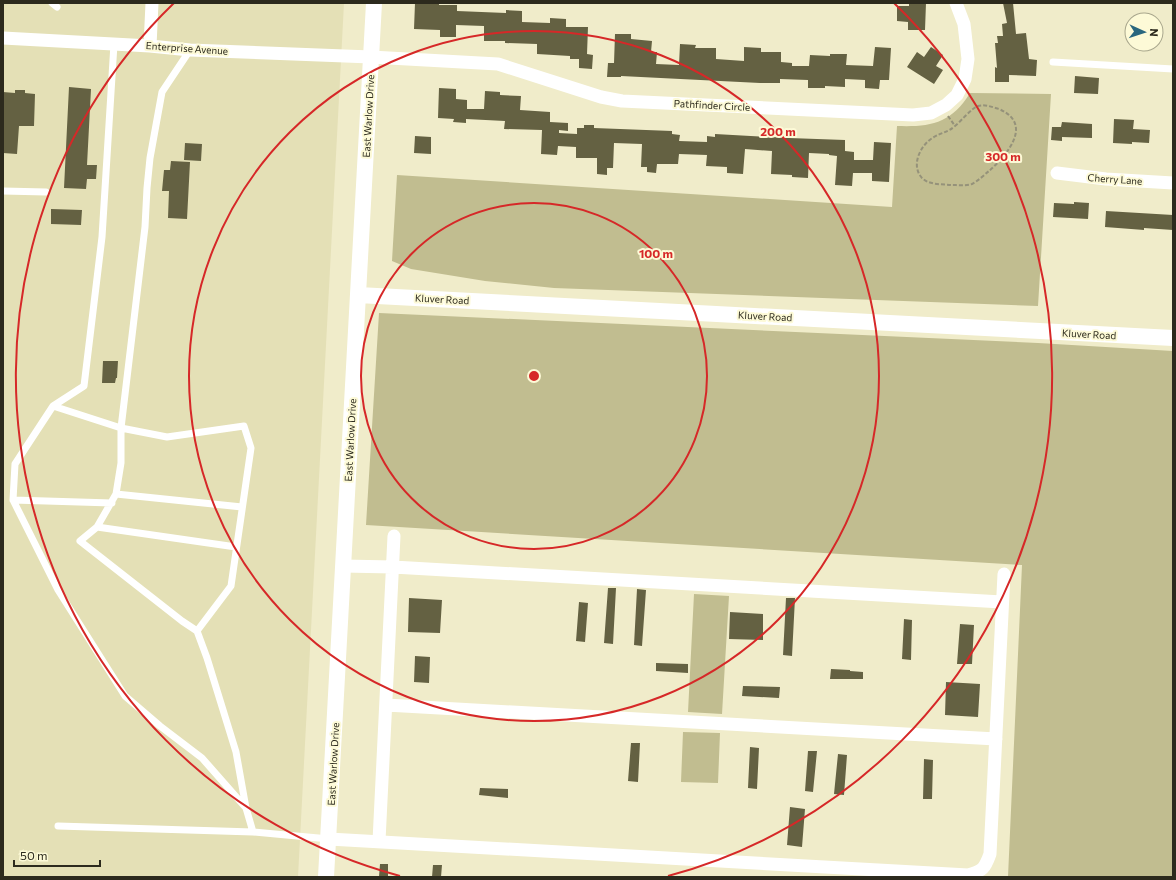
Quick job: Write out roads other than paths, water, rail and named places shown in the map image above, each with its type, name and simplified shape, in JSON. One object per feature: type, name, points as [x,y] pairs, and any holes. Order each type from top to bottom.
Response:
[{"type":"street","points":[[150,46],[152,3]]},
{"type":"street","name":"East Warlow Drive","points":[[326,877],[374,3]]},
{"type":"street","name":"Pathfinder Circle","points":[[371,57],[498,64],[601,97],[622,101],[913,115],[931,112],[946,105],[957,95],[965,79],[968,59],[964,24],[956,3]]},
{"type":"street","name":"Enterprise Avenue","points":[[3,38],[150,46],[190,50],[371,57]]},
{"type":"street","name":"Cherry Lane","points":[[1057,173],[1106,179],[1173,182]]},
{"type":"street","name":"Kluver Road","points":[[358,295],[1173,338]]},
{"type":"street","points":[[379,841],[394,536]]},
{"type":"street","points":[[343,566],[393,567],[1002,602]]},
{"type":"street","points":[[329,839],[968,875],[978,872],[986,865],[990,854],[1004,574]]},
{"type":"street","points":[[386,705],[996,739]]},
{"type":"lane","points":[[114,44],[102,237],[84,386],[53,406],[15,464],[13,500],[58,590],[125,696],[160,726],[202,758],[246,808]]},
{"type":"lane","points":[[190,50],[162,92],[151,150],[145,227],[121,428],[121,463],[116,494],[97,527],[80,541],[182,622],[197,631],[207,658],[236,752],[252,832]]},
{"type":"lane","points":[[1053,62],[1173,69]]},
{"type":"lane","points":[[3,190],[46,192]]},
{"type":"lane","points":[[53,406],[121,428],[167,437],[244,426],[252,448],[231,586],[197,631]]},
{"type":"lane","points":[[116,494],[242,507]]},
{"type":"lane","points":[[13,500],[112,503]]},
{"type":"lane","points":[[97,527],[236,547]]},
{"type":"lane","points":[[58,826],[252,832],[329,839]]}]
